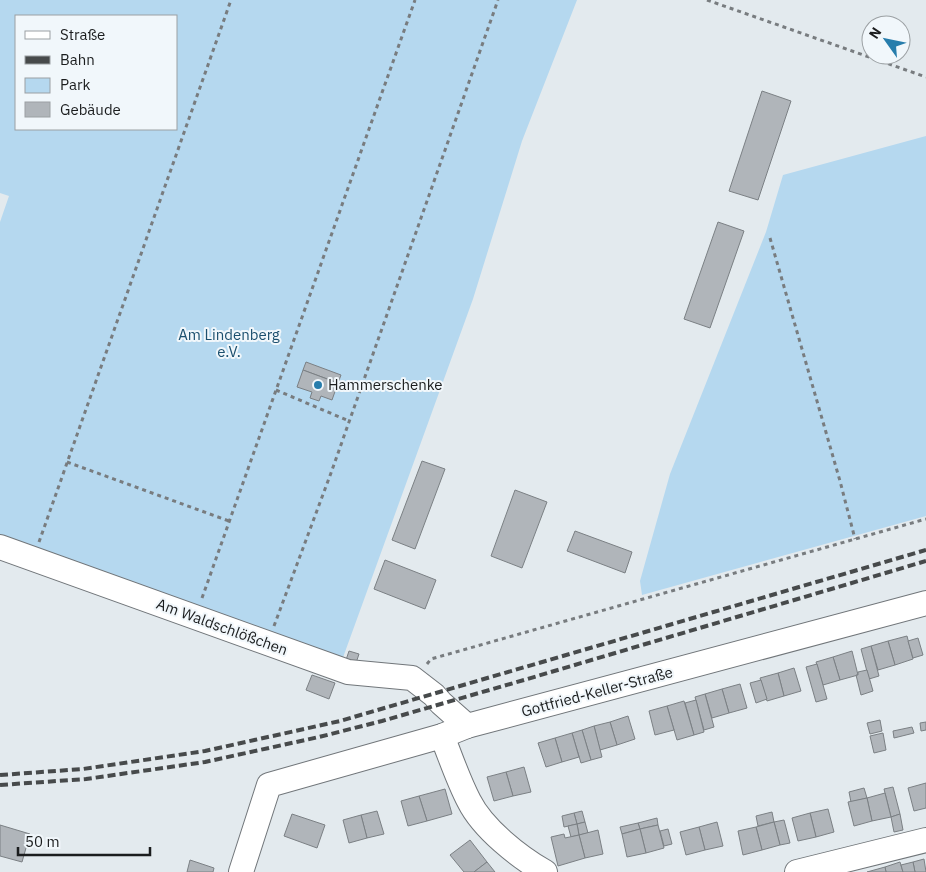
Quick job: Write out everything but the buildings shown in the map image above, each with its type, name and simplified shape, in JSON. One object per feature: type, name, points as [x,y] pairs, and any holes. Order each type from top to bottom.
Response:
[{"type":"street","name":"Am Waldschlößchen","points":[[0,547],[348,672],[412,678]]},
{"type":"street","name":"Gottfried-Keller-Straße","points":[[241,872],[269,785],[442,736],[467,726],[926,603]]},
{"type":"street","points":[[412,678],[434,695],[440,703],[467,726]]},
{"type":"street","points":[[442,736],[469,802],[478,815],[494,833],[519,855],[545,872]]},
{"type":"street","points":[[797,872],[926,840]]},
{"type":"path","points":[[32,559],[231,0]]},
{"type":"path","points":[[195,617],[415,0]]},
{"type":"path","points":[[267,643],[349,422],[498,0]]},
{"type":"path","points":[[707,0],[926,77]]},
{"type":"path","points":[[770,238],[840,481],[855,540]]},
{"type":"path","points":[[276,390],[349,422]]},
{"type":"path","points":[[67,462],[229,521]]},
{"type":"path","points":[[412,678],[431,660],[926,520]]},
{"type":"green space","name":"Am Lindenberg e.V.","points":[[0,0],[577,0],[522,141],[473,299],[341,663],[0,537],[0,222],[9,196],[0,193]]},
{"type":"green space","points":[[926,136],[926,516],[642,595],[640,581],[670,474],[766,232],[783,175]]},
{"type":"railway","points":[[0,775],[83,769],[205,751],[340,721],[926,550]]},
{"type":"railway","points":[[0,785],[86,779],[205,762],[319,737],[524,680],[926,561]]},
{"type":"place","name":"Hammerschenke","points":[[318,385]]}]
